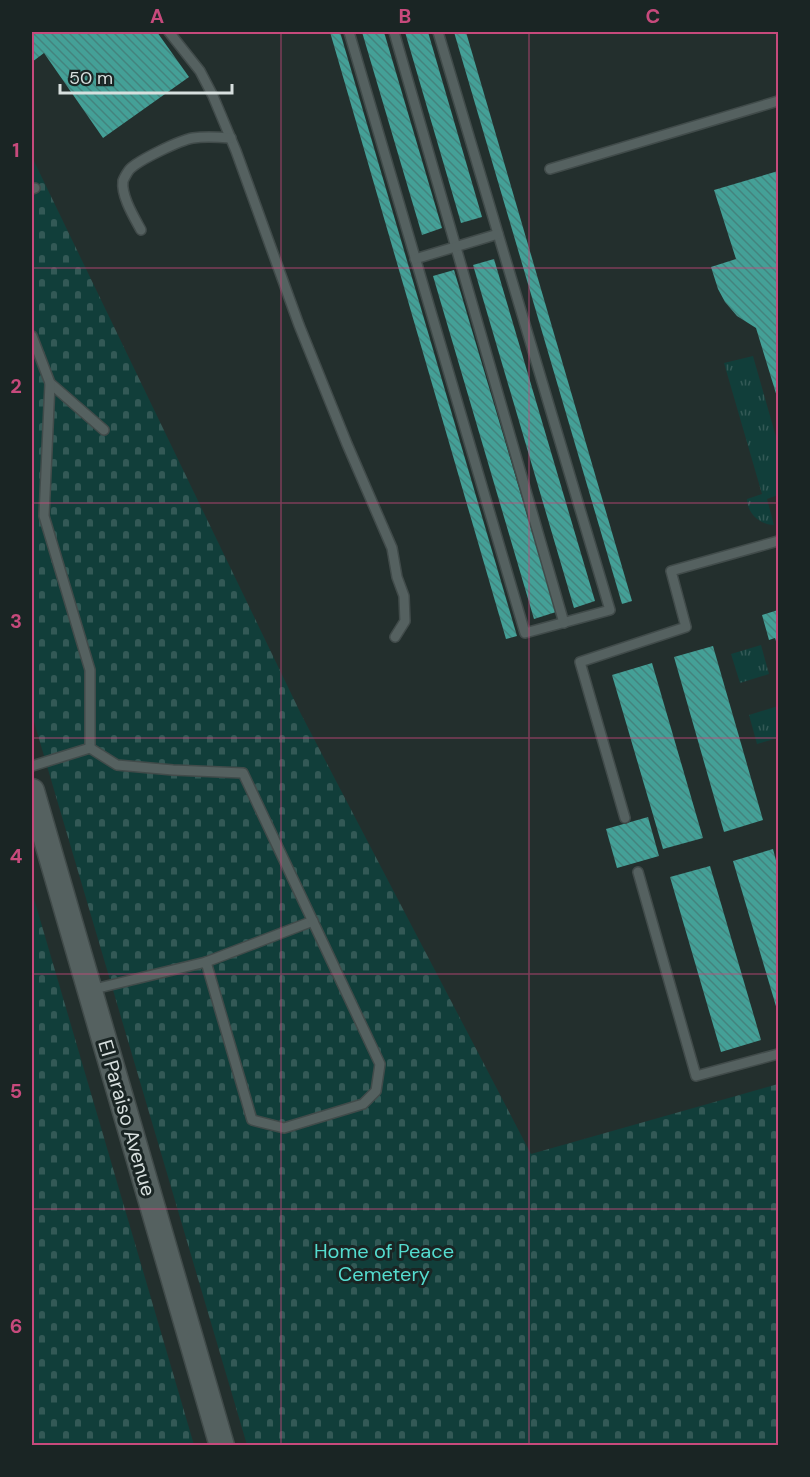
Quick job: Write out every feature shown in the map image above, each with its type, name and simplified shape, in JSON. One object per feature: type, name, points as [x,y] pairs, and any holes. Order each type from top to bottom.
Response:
[{"type":"street","name":"El Paraiso Avenue","points":[[32,791],[222,1446]]},
{"type":"lane","points":[[169,32],[200,71],[213,96],[231,138],[299,325],[347,444],[393,548],[397,577],[404,596],[405,621],[395,637]]},
{"type":"lane","points":[[350,32],[525,633],[610,610],[438,32]]},
{"type":"lane","points":[[394,32],[564,623]]},
{"type":"lane","points":[[550,169],[778,101]]},
{"type":"lane","points":[[141,230],[125,192],[123,180],[129,169],[170,146],[190,139],[211,136],[231,138]]},
{"type":"lane","points":[[416,259],[498,234]]},
{"type":"lane","points":[[32,336],[50,383],[44,516],[90,670],[90,748]]},
{"type":"lane","points":[[50,383],[104,430]]},
{"type":"lane","points":[[625,818],[580,662],[686,627],[671,571],[778,541]]},
{"type":"lane","points":[[32,766],[90,748],[117,765],[243,773],[380,1064],[376,1091],[363,1104],[284,1128],[252,1120],[206,962]]},
{"type":"lane","points":[[638,872],[696,1076],[778,1054]]},
{"type":"lane","points":[[89,990],[206,962],[313,921]]},
{"type":"green space","name":"Home of Peace Cemetery","points":[[32,157],[301,714],[531,1154],[778,1084],[778,1442],[768,1446],[247,1445],[32,715]]},
{"type":"green space","points":[[753,356],[778,444],[778,495],[767,499],[774,525],[759,520],[749,509],[747,499],[762,494],[724,363]]},
{"type":"green space","points":[[761,645],[769,674],[740,683],[731,654]]},
{"type":"green space","points":[[778,706],[778,738],[757,744],[749,715]]},
{"type":"green space","points":[[32,892],[194,1445],[32,1445]]},
{"type":"building","points":[[36,32],[137,32],[139,34],[157,32],[189,77],[103,138],[44,53],[32,62],[32,35]]},
{"type":"building","points":[[330,32],[340,32],[517,636],[506,639]]},
{"type":"building","points":[[362,32],[384,32],[442,228],[422,235]]},
{"type":"building","points":[[405,32],[428,32],[482,217],[461,223]]},
{"type":"building","points":[[454,32],[466,32],[632,601],[622,604]]},
{"type":"building","points":[[778,171],[778,400],[756,328],[737,316],[725,302],[711,267],[736,259],[714,190]]},
{"type":"building","points":[[494,259],[595,601],[574,608],[473,265]]},
{"type":"building","points":[[454,270],[556,612],[534,619],[433,276]]},
{"type":"building","points":[[778,610],[778,648],[775,638],[769,640],[762,615]]},
{"type":"building","points":[[713,646],[763,820],[724,832],[674,657]]},
{"type":"building","points":[[652,663],[703,838],[663,849],[612,675]]},
{"type":"building","points":[[648,817],[659,856],[617,868],[606,829]]},
{"type":"building","points":[[773,849],[778,868],[778,1013],[733,861]]},
{"type":"building","points":[[710,866],[761,1040],[721,1052],[670,877]]}]
